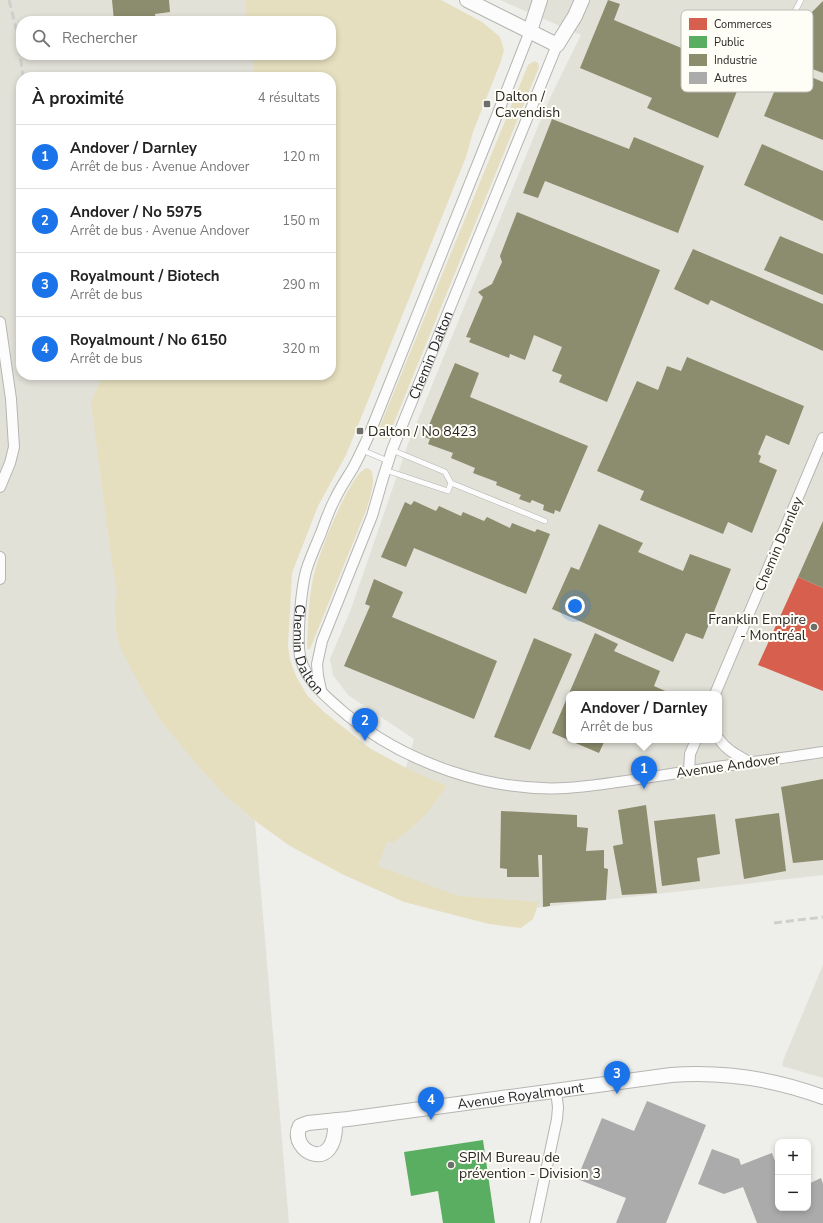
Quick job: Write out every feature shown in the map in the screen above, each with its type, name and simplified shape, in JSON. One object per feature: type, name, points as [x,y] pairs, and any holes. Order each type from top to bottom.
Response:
[{"type":"street","points":[[467,0],[557,45]]},
{"type":"street","name":"Chemin Dalton","points":[[322,694],[304,670],[299,649],[303,586],[309,562],[334,500],[362,450],[494,123],[530,31],[540,0]]},
{"type":"street","name":"Chemin Dalton","points":[[322,694],[317,670],[319,652],[372,516],[392,450],[557,45],[575,16],[582,0]]},
{"type":"street","points":[[0,322],[11,399],[14,447],[10,463],[0,487]]},
{"type":"street","name":"Chemin Darnley","points":[[717,691],[823,438]]},
{"type":"street","points":[[0,557],[0,579]]},
{"type":"street","name":"Avenue Andover","points":[[322,694],[369,731],[401,750],[448,770],[488,781],[515,785],[565,788],[622,782],[823,752]]},
{"type":"street","points":[[689,771],[690,754],[695,743]]},
{"type":"street","points":[[722,743],[724,747],[751,763]]},
{"type":"street","name":"Avenue Royalmount","points":[[335,1120],[663,1076],[707,1073],[758,1078],[794,1087],[823,1097]]},
{"type":"street","points":[[535,1223],[557,1119],[558,1108],[556,1091]]},
{"type":"lane","points":[[795,10],[800,0]]},
{"type":"lane","points":[[362,450],[387,465],[448,492],[451,483]]},
{"type":"lane","points":[[392,450],[445,472],[451,483],[545,521]]},
{"type":"shaded area","points":[[0,0],[247,0],[250,16],[16,16],[16,60],[258,60],[260,72],[16,72],[16,380],[117,380],[253,798],[289,1223],[0,1223]]},
{"type":"shaded area","points":[[245,0],[441,0],[482,22],[500,37],[504,50],[473,132],[466,157],[346,455],[318,506],[292,573],[288,646],[290,660],[296,676],[307,695],[324,712],[371,749],[410,770],[447,786],[427,813],[410,829],[394,842],[387,842],[378,866],[458,896],[539,902],[533,919],[521,928],[489,924],[404,902],[342,874],[290,846],[258,823],[224,794],[199,767],[160,720],[119,645],[116,630],[115,607],[117,592],[91,402],[101,380],[336,380],[336,72],[254,72],[253,60],[336,60],[336,16],[247,16]]},
{"type":"shaded area","points":[[500,0],[823,0],[823,875],[472,915],[374,881],[414,739],[348,695],[333,675],[330,659],[351,609],[408,444],[548,102],[581,35]]},
{"type":"shaded area","points":[[534,61],[538,63],[539,67],[389,435],[384,439],[380,438],[378,431],[528,65]]},
{"type":"shaded area","points":[[367,468],[371,470],[373,479],[367,508],[310,649],[307,649],[308,614],[315,569],[343,500],[360,473]]},
{"type":"shaded area","points":[[823,965],[823,1078],[782,1066]]},
{"type":"building: Commerces","points":[[798,577],[823,588],[823,691],[758,665]]},
{"type":"building: Public","points":[[483,1140],[495,1223],[443,1223],[438,1191],[411,1196],[404,1152]]},
{"type":"building: Industrie","points":[[112,0],[169,0],[170,12],[155,14],[155,16],[114,16]]},
{"type":"building: Industrie","points":[[608,0],[620,4],[614,20],[681,48],[681,92],[737,92],[718,138],[647,108],[652,98],[580,68]]},
{"type":"building: Industrie","points":[[823,1],[823,73],[813,69],[813,11]]},
{"type":"building: Industrie","points":[[813,78],[823,82],[823,140],[764,116],[774,92],[813,92]]},
{"type":"building: Industrie","points":[[552,119],[629,149],[634,137],[704,166],[678,233],[545,181],[538,198],[523,193]]},
{"type":"building: Industrie","points":[[762,144],[823,171],[823,221],[744,185]]},
{"type":"building: Industrie","points":[[517,212],[660,270],[607,402],[559,382],[562,375],[552,371],[562,347],[534,335],[525,360],[510,354],[509,358],[469,342],[471,338],[466,337],[483,297],[478,292],[492,284],[502,262],[500,256]]},
{"type":"building: Industrie","points":[[780,236],[823,254],[823,295],[764,270]]},
{"type":"building: Industrie","points":[[693,249],[823,304],[823,351],[711,300],[708,305],[674,289]]},
{"type":"building: Industrie","points":[[687,357],[804,406],[789,445],[766,435],[758,454],[761,456],[759,462],[777,470],[752,533],[728,522],[723,534],[640,500],[644,491],[597,471],[637,381],[658,390],[667,366],[681,371]]},
{"type":"building: Industrie","points":[[455,363],[479,373],[470,397],[588,446],[560,512],[555,510],[554,514],[543,510],[544,505],[532,500],[530,503],[519,499],[521,495],[496,485],[497,482],[473,473],[475,468],[451,458],[453,453],[428,444],[430,439],[424,437]]},
{"type":"building: Industrie","points":[[414,501],[436,511],[439,506],[461,516],[463,512],[484,521],[487,517],[510,528],[512,523],[535,532],[537,529],[550,534],[526,594],[414,548],[406,567],[381,557],[405,502],[411,505]]},
{"type":"building: Industrie","points":[[823,521],[823,588],[798,577]]},
{"type":"building: Industrie","points":[[599,524],[643,543],[638,552],[683,571],[690,554],[731,569],[703,639],[686,633],[673,662],[552,609],[571,567],[579,570]]},
{"type":"building: Industrie","points":[[374,579],[403,592],[392,617],[497,661],[474,719],[344,666],[370,606],[365,604]]},
{"type":"building: Industrie","points":[[595,633],[618,644],[614,651],[660,671],[654,686],[665,691],[570,691]]},
{"type":"building: Industrie","points":[[534,638],[572,654],[530,750],[494,737]]},
{"type":"building: Industrie","points":[[566,700],[566,739],[552,733]]},
{"type":"building: Industrie","points":[[576,743],[604,743],[599,753]]},
{"type":"building: Industrie","points":[[823,779],[823,860],[793,863],[781,787]]},
{"type":"building: Industrie","points":[[646,805],[657,893],[622,895],[613,846],[623,844],[618,810]]},
{"type":"building: Industrie","points":[[501,811],[577,815],[577,827],[588,828],[586,851],[604,850],[604,868],[608,869],[606,900],[550,903],[550,906],[543,907],[542,855],[538,855],[539,877],[507,877],[507,869],[500,868]]},
{"type":"building: Industrie","points":[[779,813],[786,871],[744,879],[735,819]]},
{"type":"building: Industrie","points":[[715,814],[720,854],[697,858],[700,881],[662,886],[654,821]]},
{"type":"building: Autres","points":[[647,1101],[706,1125],[666,1223],[616,1223],[626,1198],[577,1179],[602,1118],[634,1131]]},
{"type":"building: Autres","points":[[712,1149],[739,1159],[741,1165],[772,1153],[775,1161],[775,1211],[811,1211],[811,1183],[821,1178],[823,1184],[823,1223],[757,1223],[743,1187],[724,1194],[698,1184]]},
{"type":"railway","points":[[9,0],[16,28]]},
{"type":"railway","points":[[21,60],[22,72]]},
{"type":"railway","points":[[774,923],[823,917]]},
{"type":"place","name":"Dalton / Cavendish","points":[[487,104]]},
{"type":"place","name":"Dalton / No 8423","points":[[360,431]]},
{"type":"place","name":"Franklin Empire - Montréal","points":[[814,627]]},
{"type":"place","name":"Andover / No 5975","points":[[365,741]]},
{"type":"place","name":"Andover / Darnley","points":[[644,789]]},
{"type":"place","name":"Royalmount / Biotech","points":[[617,1094]]},
{"type":"place","name":"Royalmount / No 6150","points":[[431,1120]]},
{"type":"place","name":"SPIM Bureau de prévention - Division 3","points":[[451,1165]]}]
